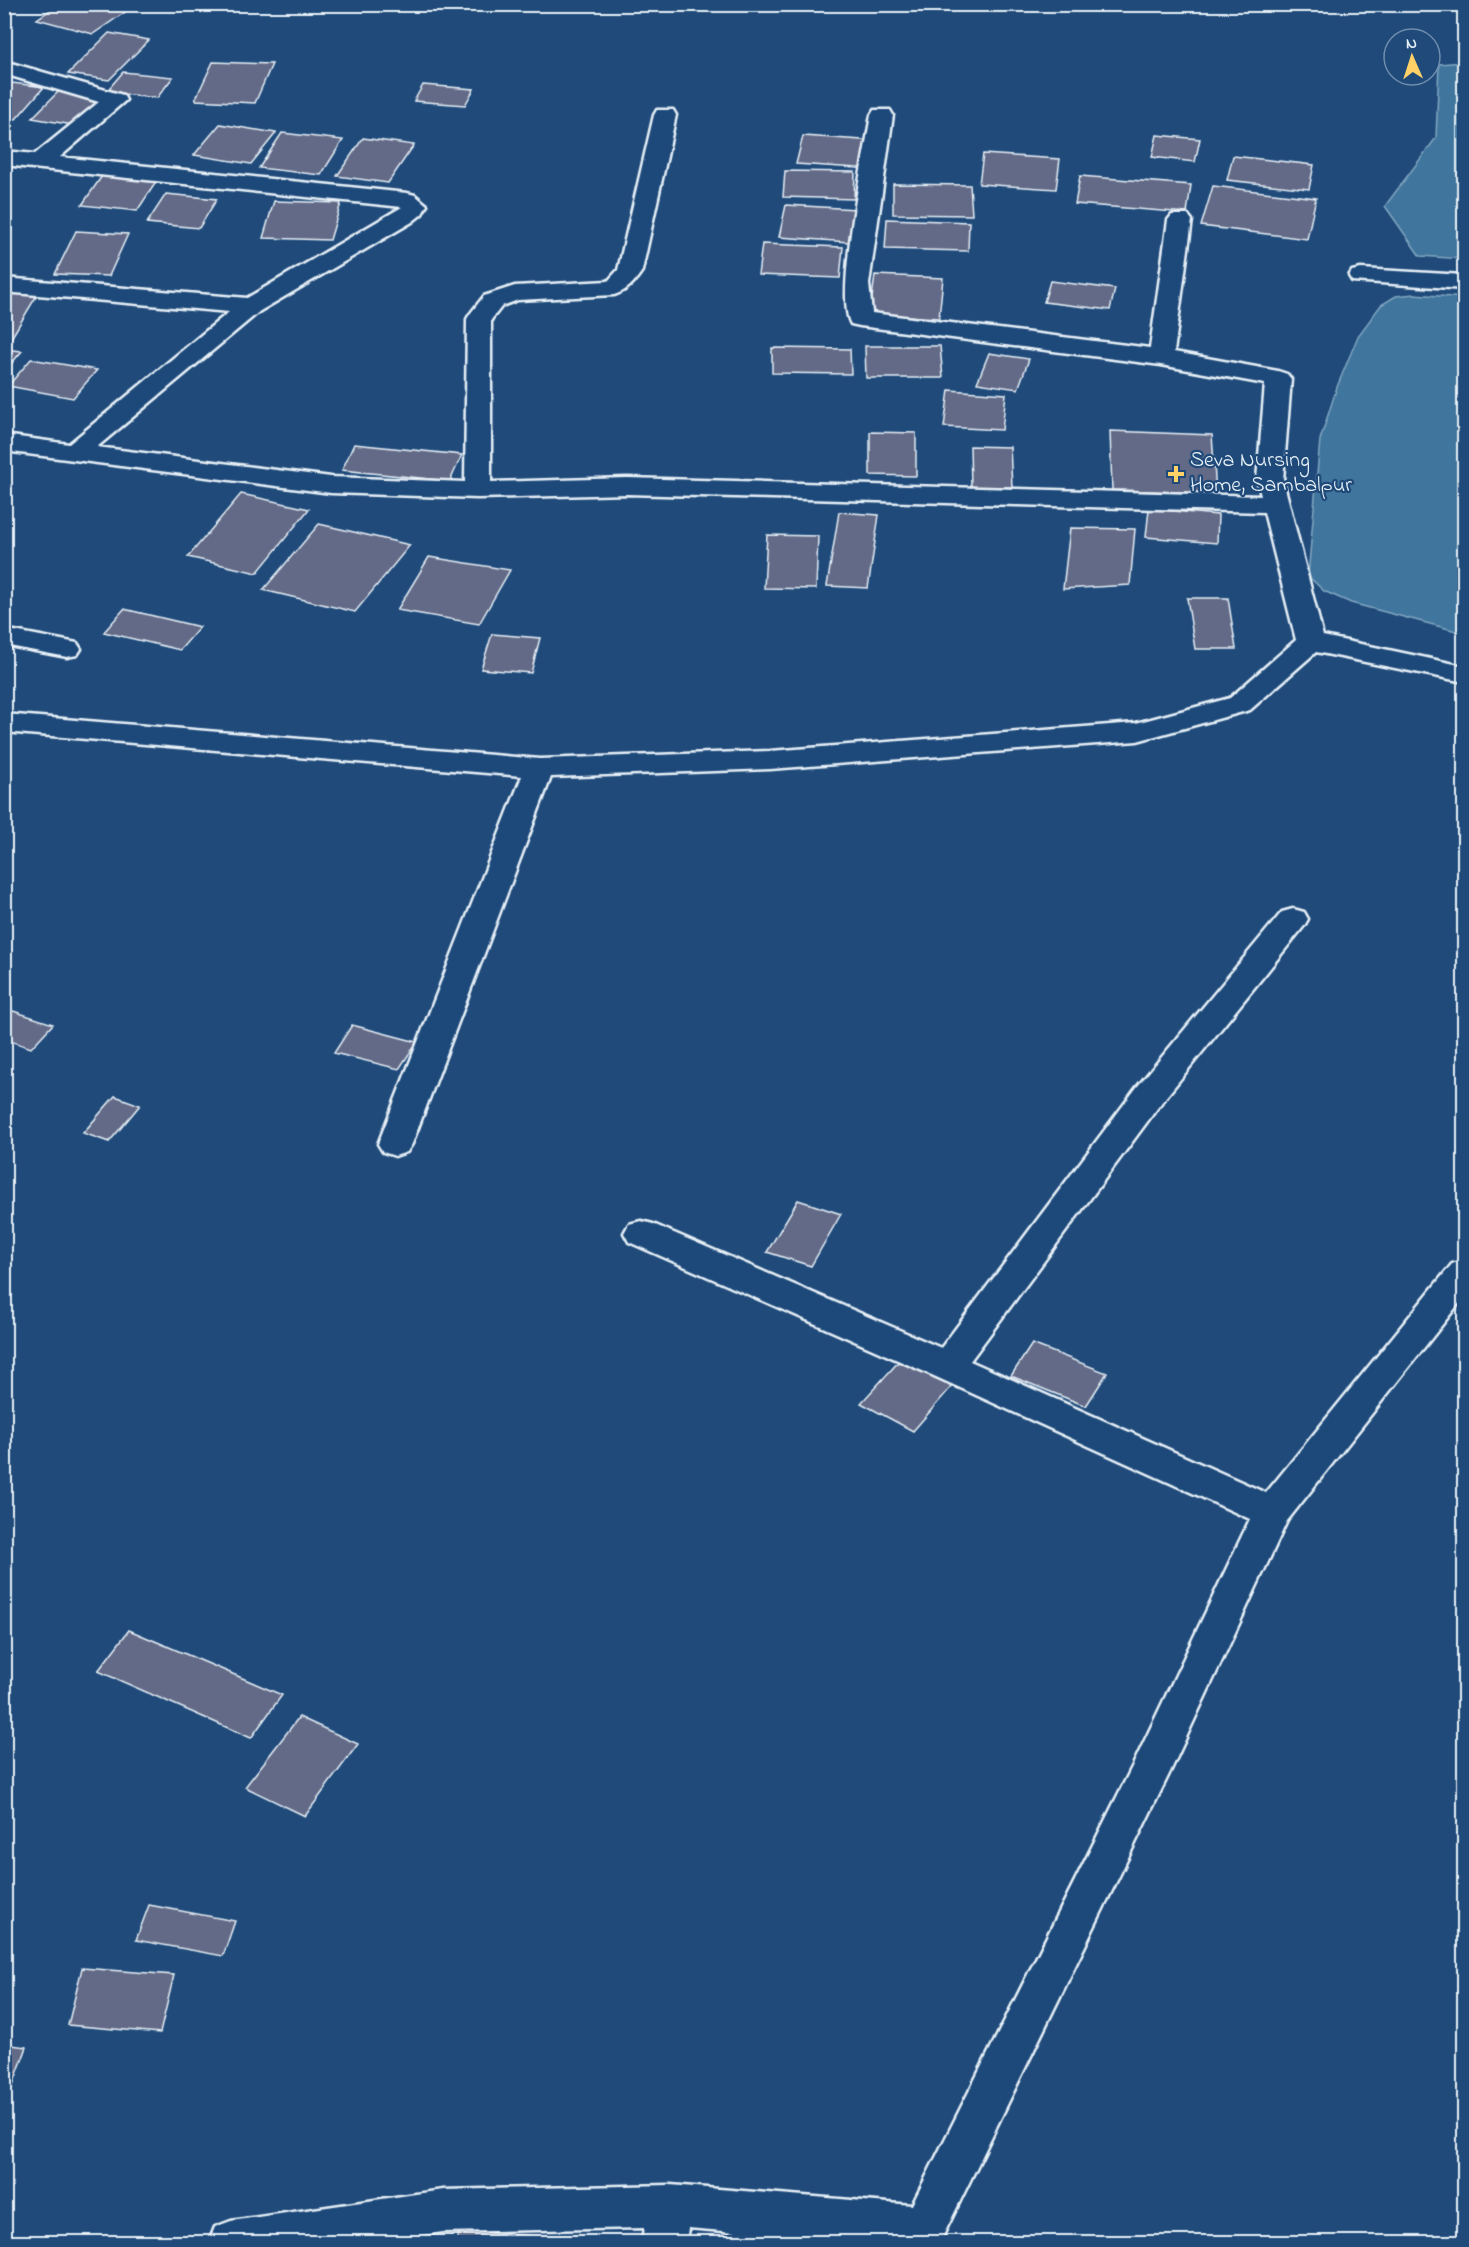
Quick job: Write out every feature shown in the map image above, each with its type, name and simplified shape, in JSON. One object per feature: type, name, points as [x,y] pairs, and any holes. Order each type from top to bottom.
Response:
[{"type":"street","points":[[4,67],[115,100],[41,161]]},
{"type":"street","points":[[478,490],[479,319],[493,301],[515,292],[605,290],[617,286],[630,271],[665,115]]},
{"type":"street","points":[[882,115],[856,284],[860,319],[1161,357],[1278,379],[1270,480],[1310,642]]},
{"type":"street","points":[[4,158],[407,200],[415,204],[414,209],[404,217],[251,306],[86,453]]},
{"type":"street","points":[[1161,357],[1180,220]]},
{"type":"street","points":[[1361,276],[1464,282]]},
{"type":"street","points":[[4,285],[251,306]]},
{"type":"street","points":[[4,443],[331,485],[478,490],[627,486],[1277,504]]},
{"type":"street","points":[[4,637],[67,649]]},
{"type":"street","points":[[1310,642],[1464,674]]},
{"type":"street","points":[[4,723],[540,768],[770,760],[1137,732],[1240,704],[1310,642]]},
{"type":"street","points":[[394,1144],[540,768]]},
{"type":"street","points":[[947,1366],[1149,1095],[1293,919]]},
{"type":"street","points":[[641,1233],[947,1366],[1272,1512]]},
{"type":"street","points":[[231,2242],[443,2211],[921,2235],[1150,1772],[1272,1512],[1464,1273]]},
{"type":"water","points":[[1464,62],[1464,259],[1420,256],[1385,206],[1436,138],[1438,87],[1442,87],[1442,64]]},
{"type":"water","points":[[1414,294],[1464,298],[1464,633],[1351,603],[1324,591],[1308,576],[1320,440],[1337,387],[1358,336],[1381,305],[1396,296]]},
{"type":"building","points":[[59,4],[119,4],[131,8],[93,34],[37,19]]},
{"type":"building","points":[[109,33],[149,40],[109,80],[68,74]]},
{"type":"building","points":[[213,62],[272,64],[255,103],[195,100]]},
{"type":"building","points":[[123,72],[173,77],[157,98],[106,92]]},
{"type":"building","points":[[4,82],[44,87],[16,119],[4,118]]},
{"type":"building","points":[[423,85],[474,89],[465,105],[414,101]]},
{"type":"building","points":[[59,91],[100,98],[73,125],[32,118]]},
{"type":"building","points":[[220,124],[276,133],[251,164],[194,155]]},
{"type":"building","points":[[282,133],[343,140],[321,175],[259,168]]},
{"type":"building","points":[[1157,135],[1200,139],[1195,162],[1152,157]]},
{"type":"building","points":[[803,136],[877,141],[872,169],[796,164]]},
{"type":"building","points":[[363,138],[414,145],[388,183],[337,176]]},
{"type":"building","points":[[983,154],[1060,159],[1056,189],[979,184]]},
{"type":"building","points":[[1233,156],[1314,165],[1309,189],[1227,180]]},
{"type":"building","points":[[785,171],[855,172],[854,199],[783,197]]},
{"type":"building","points":[[104,173],[158,179],[137,211],[82,205]]},
{"type":"building","points":[[1080,176],[1191,185],[1187,213],[1075,204]]},
{"type":"building","points":[[893,184],[970,185],[972,215],[893,214]]},
{"type":"building","points":[[1213,186],[1316,198],[1307,239],[1201,226]]},
{"type":"building","points":[[166,194],[217,199],[199,228],[147,223]]},
{"type":"building","points":[[274,201],[341,203],[330,240],[263,238]]},
{"type":"building","points":[[786,205],[856,209],[849,242],[779,237]]},
{"type":"building","points":[[887,219],[969,222],[968,251],[885,249]]},
{"type":"building","points":[[76,231],[128,234],[109,276],[55,274]]},
{"type":"building","points":[[762,244],[843,247],[840,278],[758,275]]},
{"type":"building","points":[[875,275],[943,278],[939,318],[870,314]]},
{"type":"building","points":[[1050,281],[1115,289],[1110,310],[1044,302]]},
{"type":"building","points":[[4,289],[39,292],[10,340],[4,340]]},
{"type":"building","points":[[865,346],[940,346],[943,378],[866,378]]},
{"type":"building","points":[[772,348],[850,349],[851,374],[772,373]]},
{"type":"building","points":[[4,349],[22,351],[4,372]]},
{"type":"building","points":[[989,353],[1029,359],[1018,389],[977,383]]},
{"type":"building","points":[[31,359],[97,370],[73,398],[8,386]]},
{"type":"building","points":[[949,390],[1006,394],[1002,430],[944,427]]},
{"type":"building","points":[[1110,431],[1212,435],[1216,493],[1112,490]]},
{"type":"building","points":[[870,432],[916,433],[916,476],[870,475]]},
{"type":"building","points":[[354,444],[462,455],[450,481],[342,470]]},
{"type":"building","points":[[970,446],[1010,447],[1012,487],[971,487]]},
{"type":"building","points":[[241,494],[309,509],[257,573],[188,557]]},
{"type":"building","points":[[1149,509],[1218,515],[1217,543],[1146,537]]},
{"type":"building","points":[[839,512],[879,515],[868,588],[827,586]]},
{"type":"building","points":[[319,524],[410,545],[355,612],[263,590]]},
{"type":"building","points":[[1070,528],[1135,529],[1130,585],[1063,589]]},
{"type":"building","points":[[767,535],[818,536],[816,589],[764,588]]},
{"type":"building","points":[[429,557],[510,570],[479,624],[397,610]]},
{"type":"building","points":[[1187,598],[1228,598],[1236,649],[1195,649]]},
{"type":"building","points":[[124,609],[200,627],[180,650],[104,632]]},
{"type":"building","points":[[492,634],[540,638],[531,673],[481,669]]},
{"type":"building","points":[[4,1008],[53,1024],[31,1048],[4,1039]]},
{"type":"building","points":[[352,1025],[417,1042],[399,1069],[334,1053]]},
{"type":"building","points":[[115,1096],[140,1105],[109,1142],[83,1133]]},
{"type":"building","points":[[798,1200],[841,1214],[811,1266],[767,1252]]},
{"type":"building","points":[[1032,1344],[1107,1373],[1086,1406],[1011,1376]]},
{"type":"building","points":[[902,1358],[953,1385],[913,1431],[861,1403]]},
{"type":"building","points":[[129,1630],[282,1695],[251,1738],[98,1671]]},
{"type":"building","points":[[299,1717],[358,1744],[305,1816],[245,1787]]},
{"type":"building","points":[[149,1905],[235,1921],[223,1956],[136,1940]]},
{"type":"building","points":[[82,1968],[174,1975],[160,2033],[68,2025]]},
{"type":"building","points":[[4,2044],[27,2047],[4,2109]]},
{"type":"building","points":[[459,2231],[627,2242],[457,2242]]},
{"type":"place","name":"Seva Nursing Home, Sambalpur","points":[[1176,474]]}]
